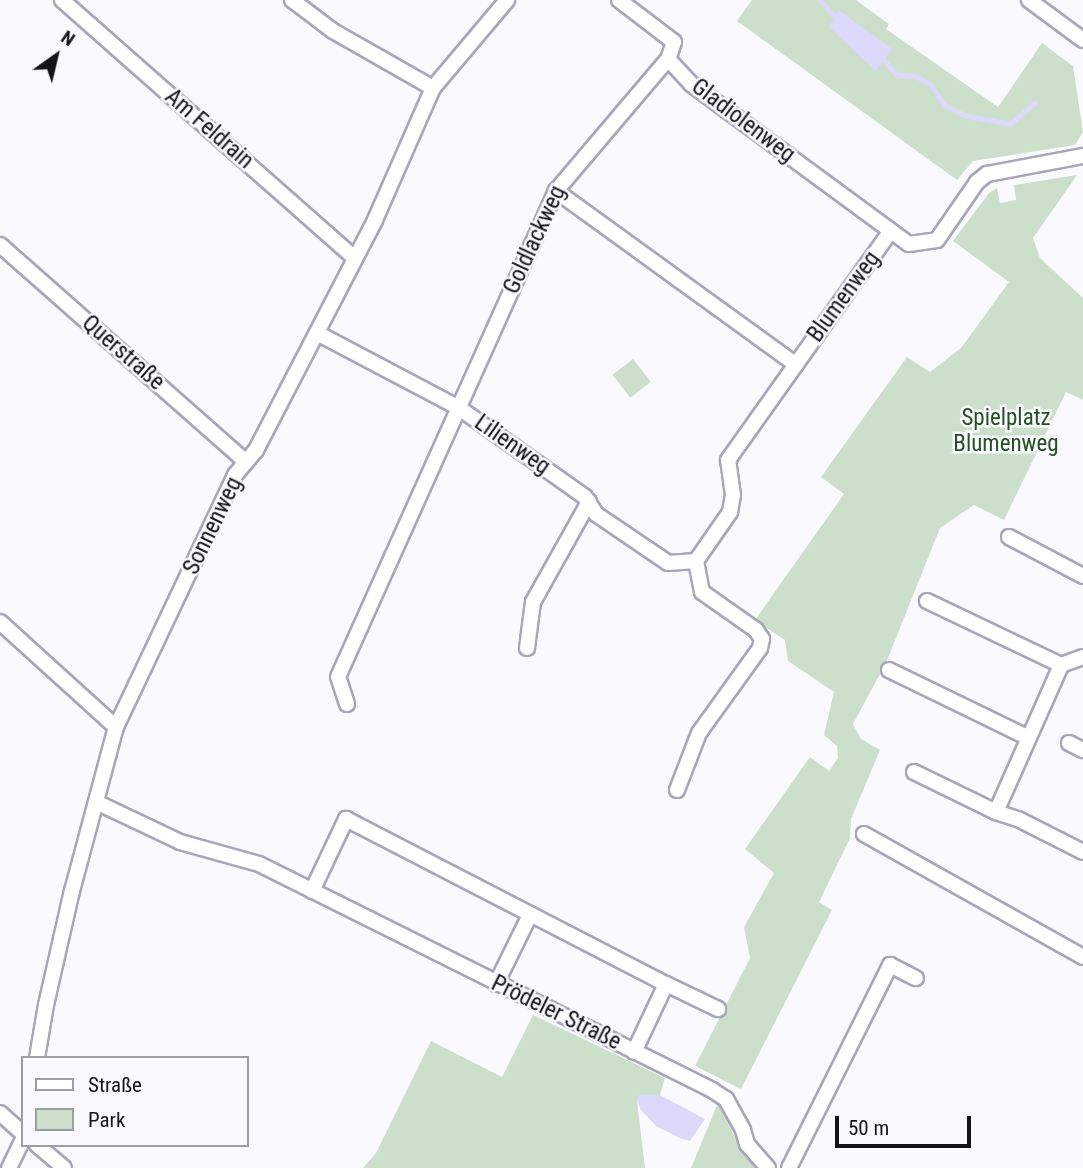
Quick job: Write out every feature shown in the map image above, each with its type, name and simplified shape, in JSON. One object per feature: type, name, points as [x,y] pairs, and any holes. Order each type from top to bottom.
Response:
[{"type":"street","name":"Am Feldrain","points":[[62,0],[355,258]]},
{"type":"street","name":"Sonnenweg","points":[[37,1056],[72,891],[98,803],[116,727],[235,475],[256,450],[355,258],[433,88],[507,0]]},
{"type":"street","name":"Gladiolenweg","points":[[620,0],[674,42],[668,58],[691,83],[891,231]]},
{"type":"street","points":[[1029,0],[1083,40]]},
{"type":"street","points":[[296,1],[333,31],[433,88]]},
{"type":"street","name":"Goldlackweg","points":[[347,704],[338,677],[556,191],[668,58]]},
{"type":"street","name":"Blumenweg","points":[[696,561],[730,512],[733,495],[728,460],[891,231],[908,244],[937,240],[977,182],[987,174],[1083,156]]},
{"type":"street","points":[[556,191],[796,365]]},
{"type":"street","name":"Querstraße","points":[[0,245],[246,462]]},
{"type":"street","name":"Lilienweg","points":[[317,333],[459,408],[589,502],[596,514],[668,564],[696,561]]},
{"type":"street","points":[[527,648],[533,602],[589,502]]},
{"type":"street","points":[[1009,537],[1083,576]]},
{"type":"street","points":[[677,790],[699,733],[760,648],[762,639],[756,630],[702,592],[696,561]]},
{"type":"street","points":[[927,601],[1061,665]]},
{"type":"street","points":[[0,622],[116,727]]},
{"type":"street","points":[[996,812],[1061,665],[1083,657]]},
{"type":"street","points":[[889,670],[1027,737]]},
{"type":"street","points":[[1069,743],[1083,750]]},
{"type":"street","points":[[914,772],[996,812],[1018,818],[1083,852]]},
{"type":"street","name":"Prödeler Straße","points":[[98,803],[180,842],[259,864],[726,1099],[743,1130],[747,1144],[768,1168]]},
{"type":"street","points":[[312,891],[346,820],[718,1009]]},
{"type":"street","points":[[864,834],[1083,957]]},
{"type":"street","points":[[496,984],[530,915]]},
{"type":"street","points":[[789,1168],[890,965],[916,978]]},
{"type":"street","points":[[634,1052],[666,984]]},
{"type":"street","points":[[0,1113],[21,1132]]},
{"type":"street","points":[[9,1168],[21,1143]]},
{"type":"street","points":[[39,1147],[64,1168]]},
{"type":"green space","points":[[752,0],[856,0],[889,24],[886,29],[998,107],[1042,43],[1073,66],[1083,132],[1075,145],[973,161],[957,180],[737,21]]},
{"type":"green space","name":"Spielplatz Blumenweg","points":[[1077,175],[1033,238],[1040,258],[1083,298],[1083,400],[1066,392],[1004,520],[974,505],[940,528],[886,663],[853,724],[861,739],[880,750],[851,819],[850,838],[819,902],[832,910],[741,1089],[695,1066],[750,958],[744,927],[774,873],[745,849],[810,757],[829,771],[838,758],[837,746],[824,735],[834,692],[788,661],[785,640],[755,620],[844,494],[821,477],[907,357],[930,372],[961,348],[1009,282],[953,241],[989,193],[997,188],[1000,203],[1016,200],[1014,185]]},
{"type":"green space","points":[[633,359],[651,382],[630,398],[613,375]]},
{"type":"green space","points":[[533,1015],[665,1078],[660,1095],[640,1095],[637,1101],[645,1168],[363,1168],[376,1153],[431,1041],[502,1077]]},
{"type":"green space","points":[[718,1103],[744,1155],[759,1168],[691,1168]]},
{"type":"shaded area","points":[[839,10],[892,49],[876,71],[829,27]]},
{"type":"shaded area","points":[[640,1095],[660,1095],[705,1119],[690,1141],[682,1139],[656,1126],[641,1110],[637,1101]]},
{"type":"waterway","points":[[820,0],[835,17]]},
{"type":"waterway","points":[[884,60],[897,75],[916,76],[931,85],[944,105],[967,116],[1010,124],[1035,102]]}]
